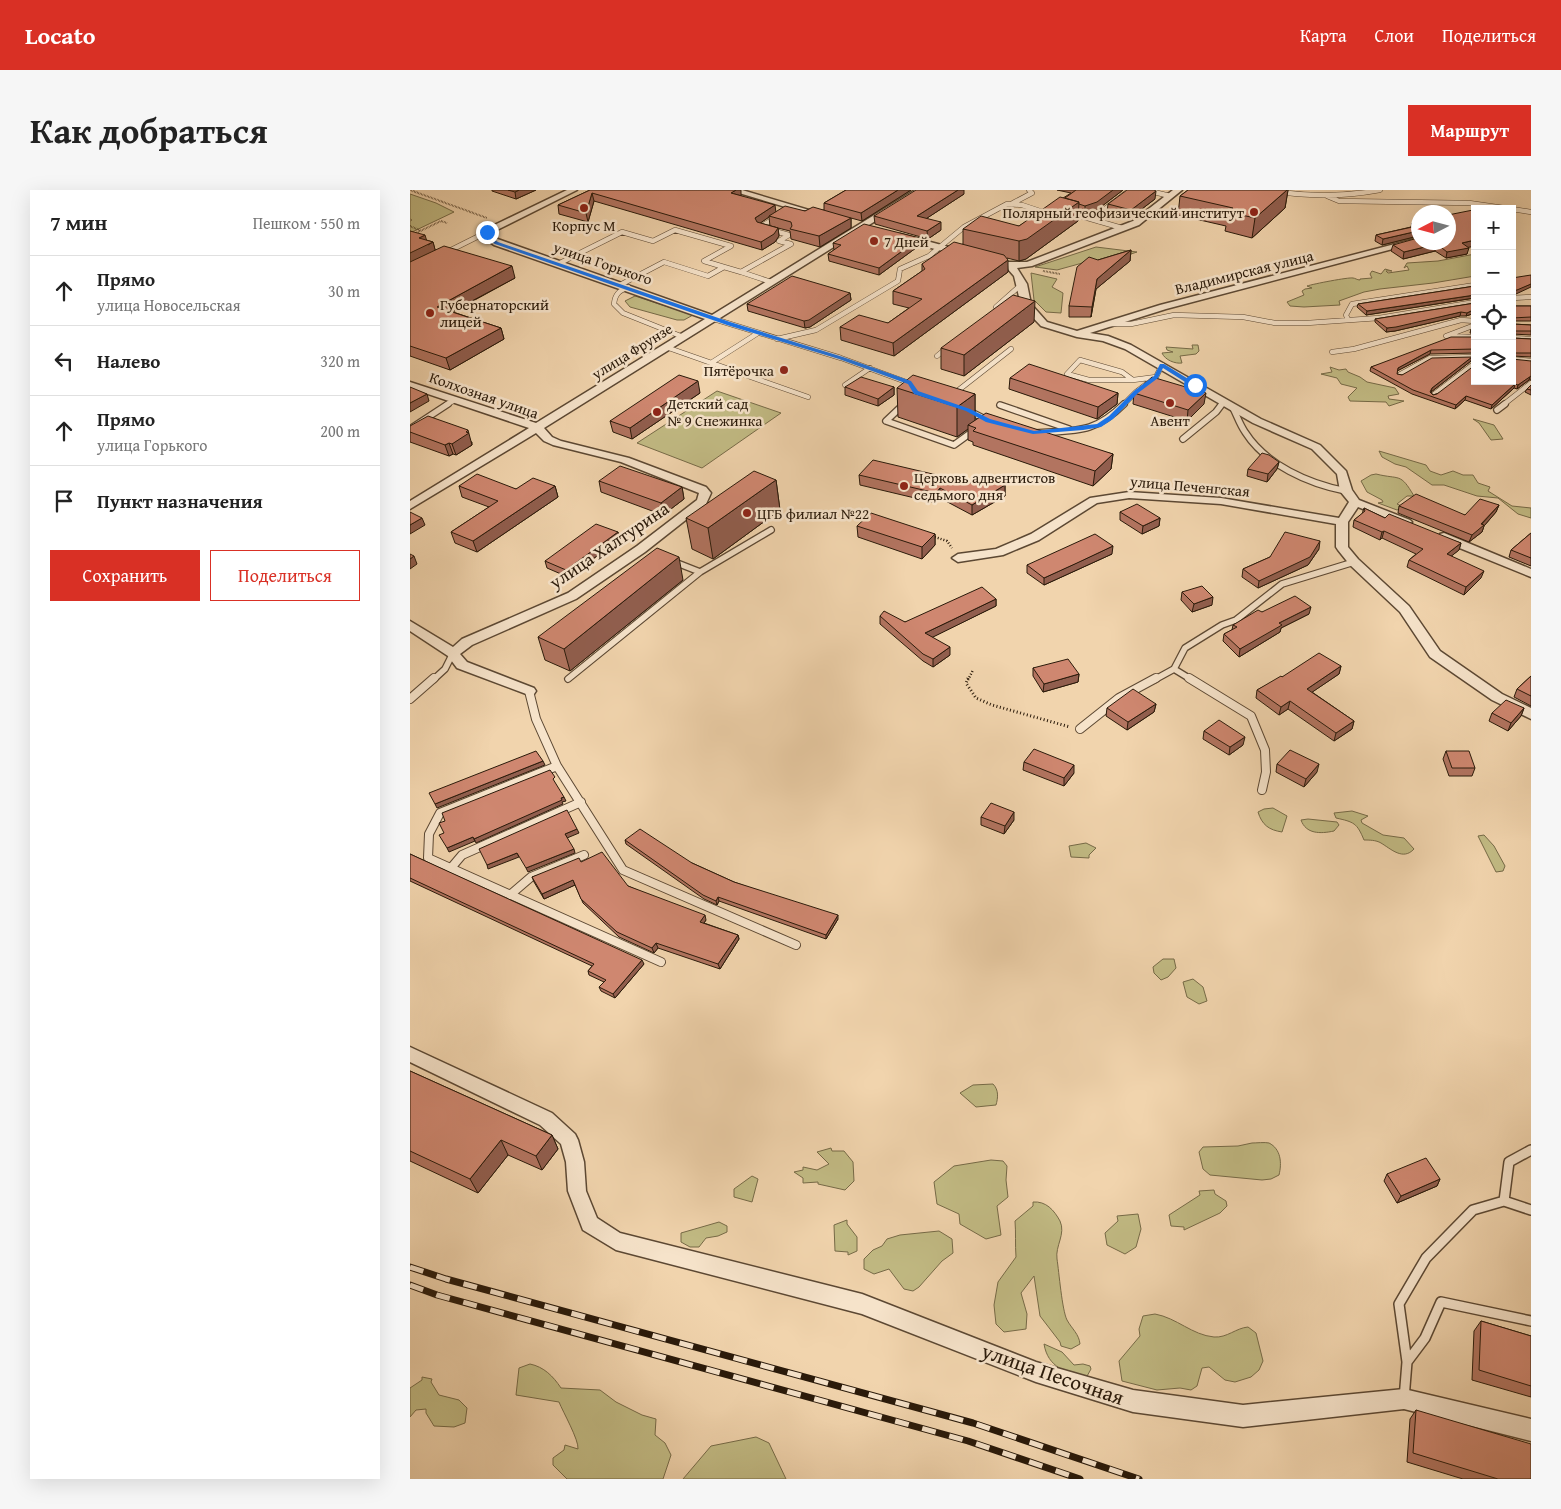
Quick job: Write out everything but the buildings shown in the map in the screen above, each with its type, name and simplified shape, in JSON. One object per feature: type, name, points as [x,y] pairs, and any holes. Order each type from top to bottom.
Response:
[{"type":"street","points":[[487,232],[573,190]]},
{"type":"street","points":[[733,190],[833,218]]},
{"type":"street","name":"улица Фрунзе","points":[[410,506],[714,319],[857,225],[921,190]]},
{"type":"street","points":[[1178,190],[1136,223],[1029,264],[1019,266],[1004,264],[1018,275],[1022,284],[1026,305],[1044,324],[1077,334],[1105,338],[1128,347],[1162,365],[1233,408],[1316,447],[1342,473],[1346,491],[1355,502],[1531,573]]},
{"type":"street","points":[[857,225],[970,255]]},
{"type":"street","name":"улица Горького","points":[[487,232],[488,238],[497,243],[714,319]]},
{"type":"street","name":"Владимирская улица","points":[[1077,334],[1172,305],[1411,242]]},
{"type":"street","name":"Колхозная улица","points":[[410,385],[453,401],[536,427],[548,439],[556,443],[625,460],[702,489],[705,494],[702,502]]},
{"type":"street","name":"улица Печенгская","points":[[958,558],[999,552],[1034,537],[1094,500],[1129,495],[1221,501],[1342,522]]},
{"type":"street","name":"улица Халтурина","points":[[452,653],[467,642],[572,596],[646,551],[702,502]]},
{"type":"street","points":[[1355,502],[1342,522],[1342,547],[1354,562],[1405,609],[1435,654],[1497,697],[1531,714]]},
{"type":"street","points":[[410,624],[452,653],[462,665],[528,691]]},
{"type":"street","name":"улица Песочная","points":[[410,1054],[546,1119],[569,1140],[575,1162],[577,1191],[590,1224],[616,1241],[862,1304],[1036,1372],[1133,1402],[1243,1416],[1404,1399],[1531,1430]]},
{"type":"lane","points":[[775,339],[816,330],[898,281],[900,269],[906,265],[912,265],[942,248],[964,228],[1007,204],[1013,203],[1032,193],[1029,190]]},
{"type":"lane","points":[[1086,217],[1097,215],[1130,190]]},
{"type":"lane","points":[[1146,190],[1170,196]]},
{"type":"lane","points":[[1267,190],[1327,196],[1359,194],[1380,190]]},
{"type":"lane","points":[[1327,196],[1339,201],[1469,203],[1483,205]]},
{"type":"lane","points":[[1013,203],[1049,212],[1038,218]]},
{"type":"lane","points":[[741,272],[791,244],[779,241],[789,235],[760,227],[794,207]]},
{"type":"lane","points":[[1516,210],[1531,212]]},
{"type":"lane","points":[[1067,213],[1122,228]]},
{"type":"lane","points":[[964,228],[982,232]]},
{"type":"lane","points":[[558,264],[622,232],[653,241],[675,230],[731,246],[704,261],[771,282]]},
{"type":"lane","points":[[444,254],[487,232]]},
{"type":"lane","points":[[684,337],[622,313],[614,304],[614,296],[624,286],[664,262],[708,276],[724,267]]},
{"type":"lane","points":[[990,313],[1022,284]]},
{"type":"lane","points":[[1348,320],[1346,315],[1352,304],[1471,286]]},
{"type":"lane","points":[[1516,298],[1529,297],[1531,293]]},
{"type":"lane","points":[[1468,303],[1471,306]]},
{"type":"lane","points":[[1108,324],[1131,324],[1174,315],[1243,317],[1275,323],[1348,320],[1379,318],[1471,303]]},
{"type":"lane","points":[[714,319],[910,382],[916,392]]},
{"type":"lane","points":[[1332,352],[1354,349],[1461,320],[1471,321]]},
{"type":"lane","points":[[1471,327],[1446,336],[1471,337]]},
{"type":"lane","points":[[711,363],[758,333]]},
{"type":"lane","points":[[1516,338],[1531,339]]},
{"type":"lane","points":[[937,356],[952,344]]},
{"type":"lane","points":[[666,347],[808,397]]},
{"type":"lane","points":[[944,402],[1011,349]]},
{"type":"lane","points":[[1398,375],[1430,358],[1471,357]]},
{"type":"lane","points":[[1516,359],[1531,360]]},
{"type":"lane","points":[[1132,380],[1122,372],[1080,360],[1067,374],[1089,380],[1132,380],[1156,377]]},
{"type":"lane","points":[[1033,433],[1071,430],[1098,425],[1111,418],[1156,377],[1162,365]]},
{"type":"lane","points":[[1433,395],[1471,366]]},
{"type":"lane","points":[[845,385],[870,368]]},
{"type":"lane","points":[[1497,410],[1531,382]]},
{"type":"lane","points":[[910,398],[886,420],[954,445],[988,420]]},
{"type":"lane","points":[[1118,399],[1127,402]]},
{"type":"lane","points":[[410,429],[453,401]]},
{"type":"lane","points":[[1183,439],[1216,412],[1223,402]]},
{"type":"lane","points":[[1000,405],[1071,430]]},
{"type":"lane","points":[[960,407],[997,423]]},
{"type":"lane","points":[[1233,408],[1245,433],[1271,459],[1308,480],[1335,490],[1346,491]]},
{"type":"lane","points":[[568,679],[700,572],[771,530]]},
{"type":"lane","points":[[666,559],[700,572]]},
{"type":"lane","points":[[1080,729],[1118,698],[1174,669],[1185,648],[1222,625],[1236,620],[1282,584],[1354,562]]},
{"type":"lane","points":[[410,699],[445,669],[452,653]]},
{"type":"lane","points":[[1174,669],[1251,716],[1265,750],[1266,772],[1262,790]]},
{"type":"lane","points":[[528,691],[536,719],[557,766],[623,870],[796,945]]},
{"type":"lane","points":[[557,766],[440,813],[429,829],[426,845],[428,858],[661,962]]},
{"type":"lane","points":[[451,868],[462,855],[581,802]]},
{"type":"lane","points":[[510,895],[530,877],[584,855]]},
{"type":"lane","points":[[1504,1201],[1509,1162],[1531,1150]]},
{"type":"lane","points":[[1404,1399],[1407,1362],[1399,1304],[1426,1258],[1473,1210],[1504,1201],[1531,1210]]},
{"type":"lane","points":[[1407,1362],[1425,1338],[1441,1302],[1531,1320]]},
{"type":"path","points":[[410,190],[440,199],[465,211],[504,224]]},
{"type":"path","points":[[410,236],[441,221],[447,223]]},
{"type":"path","points":[[410,226],[421,231]]},
{"type":"path","points":[[930,536],[947,541],[958,558]]},
{"type":"path","points":[[973,670],[966,683],[976,698],[992,705],[1080,729]]},
{"type":"shaded area","points":[[410,194],[436,203],[454,212],[410,233],[410,221],[412,220],[410,219]]},
{"type":"shaded area","points":[[1096,247],[1137,252],[1101,264],[1086,262],[1057,270],[1035,267]]},
{"type":"shaded area","points":[[1471,255],[1471,277],[1364,292],[1339,301],[1340,305],[1304,307],[1290,306],[1287,302],[1304,295],[1302,291],[1305,289],[1312,288],[1307,286],[1353,278],[1360,280],[1372,278],[1370,274],[1372,271],[1381,274],[1385,269],[1392,271],[1386,271],[1388,273],[1409,270],[1407,266],[1404,268],[1407,263],[1438,261]]},
{"type":"shaded area","points":[[1031,273],[1057,279],[1052,287],[1063,293],[1061,313],[1046,312],[1034,300]]},
{"type":"shaded area","points":[[635,296],[693,315],[684,320],[677,320],[630,307],[625,301]]},
{"type":"shaded area","points":[[1192,345],[1198,345],[1199,351],[1196,354],[1180,356],[1182,363],[1176,363],[1165,358],[1162,353],[1173,352],[1167,350],[1166,347],[1193,349]]},
{"type":"shaded area","points":[[1330,367],[1339,370],[1346,369],[1367,382],[1395,388],[1399,394],[1388,396],[1389,399],[1404,401],[1389,406],[1386,402],[1350,401],[1348,397],[1357,388],[1341,384],[1337,378],[1321,374],[1332,372]]},
{"type":"shaded area","points":[[717,391],[781,413],[702,468],[637,443]]},
{"type":"shaded area","points":[[1473,419],[1494,425],[1503,439],[1491,440],[1479,423]]},
{"type":"shaded area","points":[[1379,451],[1426,465],[1430,471],[1441,475],[1453,471],[1463,475],[1473,475],[1478,483],[1490,487],[1488,491],[1512,506],[1531,508],[1531,518],[1518,514],[1498,498],[1477,496],[1444,485],[1432,485],[1406,467],[1382,457]]},
{"type":"shaded area","points":[[1376,474],[1399,478],[1406,483],[1414,496],[1407,496],[1397,504],[1404,507],[1397,510],[1378,503],[1383,502],[1367,492],[1361,481]]},
{"type":"shaded area","points":[[1273,808],[1287,816],[1282,832],[1267,826],[1258,812]]},
{"type":"shaded area","points":[[1352,811],[1368,816],[1361,820],[1362,823],[1383,835],[1404,838],[1414,849],[1406,854],[1401,854],[1379,842],[1364,840],[1354,824],[1336,818],[1334,813]]},
{"type":"shaded area","points":[[1301,820],[1337,822],[1339,825],[1334,831],[1314,832],[1306,828]]},
{"type":"shaded area","points":[[1484,835],[1494,846],[1505,866],[1503,871],[1496,872],[1478,836]]},
{"type":"shaded area","points":[[1086,843],[1096,848],[1089,855],[1089,858],[1071,857],[1069,846]]},
{"type":"shaded area","points":[[1163,959],[1174,959],[1176,968],[1168,977],[1161,980],[1154,973],[1153,967]]},
{"type":"shaded area","points":[[1193,979],[1203,987],[1207,1001],[1199,1004],[1187,997],[1183,982]]},
{"type":"shaded area","points":[[993,1084],[998,1094],[996,1105],[976,1107],[960,1093],[973,1085]]},
{"type":"shaded area","points":[[1252,1143],[1269,1143],[1276,1149],[1280,1161],[1279,1175],[1271,1179],[1262,1180],[1210,1175],[1203,1169],[1199,1152],[1203,1147],[1238,1146]]},
{"type":"shaded area","points":[[831,1148],[832,1151],[844,1151],[853,1162],[854,1181],[845,1190],[818,1184],[818,1182],[803,1183],[803,1178],[794,1172],[803,1170],[803,1167],[817,1170],[829,1164],[817,1152]]},
{"type":"shaded area","points":[[991,1160],[1003,1161],[1007,1166],[1008,1197],[997,1206],[1001,1235],[986,1239],[960,1224],[959,1214],[937,1204],[934,1182],[954,1166]]},
{"type":"shaded area","points":[[752,1176],[758,1179],[752,1202],[734,1197],[734,1189]]},
{"type":"shaded area","points":[[1214,1190],[1215,1194],[1226,1201],[1227,1206],[1220,1213],[1184,1230],[1184,1227],[1171,1226],[1169,1215],[1200,1195],[1199,1191]]},
{"type":"shaded area","points":[[1033,1202],[1042,1203],[1049,1207],[1058,1217],[1062,1226],[1057,1254],[1062,1300],[1067,1320],[1077,1334],[1080,1344],[1071,1349],[1061,1346],[1040,1316],[1034,1276],[1021,1293],[1027,1314],[1026,1329],[1004,1332],[996,1324],[994,1305],[998,1282],[1016,1257],[1015,1221],[1033,1206]]},
{"type":"shaded area","points":[[1138,1214],[1141,1229],[1136,1247],[1125,1254],[1107,1245],[1105,1233],[1118,1221],[1117,1216]]},
{"type":"shaded area","points":[[847,1220],[847,1224],[857,1237],[857,1251],[848,1255],[848,1252],[835,1251],[834,1225]]},
{"type":"shaded area","points":[[719,1222],[727,1226],[727,1232],[706,1238],[699,1247],[690,1247],[681,1242],[681,1233]]},
{"type":"shaded area","points":[[939,1231],[952,1239],[953,1253],[942,1261],[919,1287],[913,1291],[904,1289],[889,1269],[874,1274],[864,1269],[864,1259],[873,1250],[882,1246],[887,1239],[900,1235]]},
{"type":"shaded area","points":[[1155,1314],[1206,1336],[1219,1337],[1248,1327],[1256,1333],[1263,1361],[1259,1370],[1251,1377],[1235,1382],[1225,1380],[1209,1367],[1202,1368],[1197,1386],[1191,1390],[1180,1388],[1157,1390],[1122,1381],[1119,1361],[1140,1336],[1139,1329],[1143,1316]]},
{"type":"shaded area","points":[[1044,1344],[1062,1352],[1074,1365],[1083,1364],[1090,1366],[1091,1369],[1086,1378],[1065,1371],[1054,1364],[1049,1359]]},
{"type":"shaded area","points":[[530,1364],[540,1367],[548,1373],[561,1388],[600,1390],[616,1402],[642,1415],[656,1419],[655,1435],[665,1443],[671,1455],[663,1479],[567,1479],[553,1465],[553,1458],[564,1450],[565,1445],[578,1449],[578,1445],[559,1402],[516,1395],[519,1368]]},
{"type":"shaded area","points":[[422,1377],[432,1379],[431,1382],[439,1395],[459,1400],[467,1408],[465,1423],[454,1427],[434,1426],[426,1413],[426,1409],[416,1410],[410,1417],[410,1388],[422,1380]]},
{"type":"shaded area","points":[[756,1437],[769,1443],[786,1479],[683,1479],[711,1446]]},
{"type":"railway","points":[[410,1267],[446,1279],[973,1423],[1139,1479]]},
{"type":"railway","points":[[410,1285],[437,1295],[968,1441],[1080,1479]]},
{"type":"place","name":"Корпус M","points":[[584,208]]},
{"type":"place","name":"Полярный геофизический институт","points":[[1254,212]]},
{"type":"place","name":"7 Дней","points":[[874,241]]},
{"type":"place","name":"Губернаторский лицей","points":[[430,313]]},
{"type":"place","name":"Пятёрочка","points":[[784,370]]},
{"type":"place","name":"Авент","points":[[1170,403]]},
{"type":"place","name":"Детский сад № 9 Снежинка","points":[[657,412]]},
{"type":"place","name":"Церковь адвентистов седьмого дня","points":[[904,486]]},
{"type":"place","name":"ЦГБ филиал №22","points":[[747,513]]},
{"type":"route","points":[[487,232],[488,238],[497,243],[628,287],[729,324],[841,358],[910,382],[916,392],[968,410],[988,420],[1033,433],[1083,429],[1098,425],[1111,418],[1136,392],[1156,377],[1162,365],[1195,385]]}]
